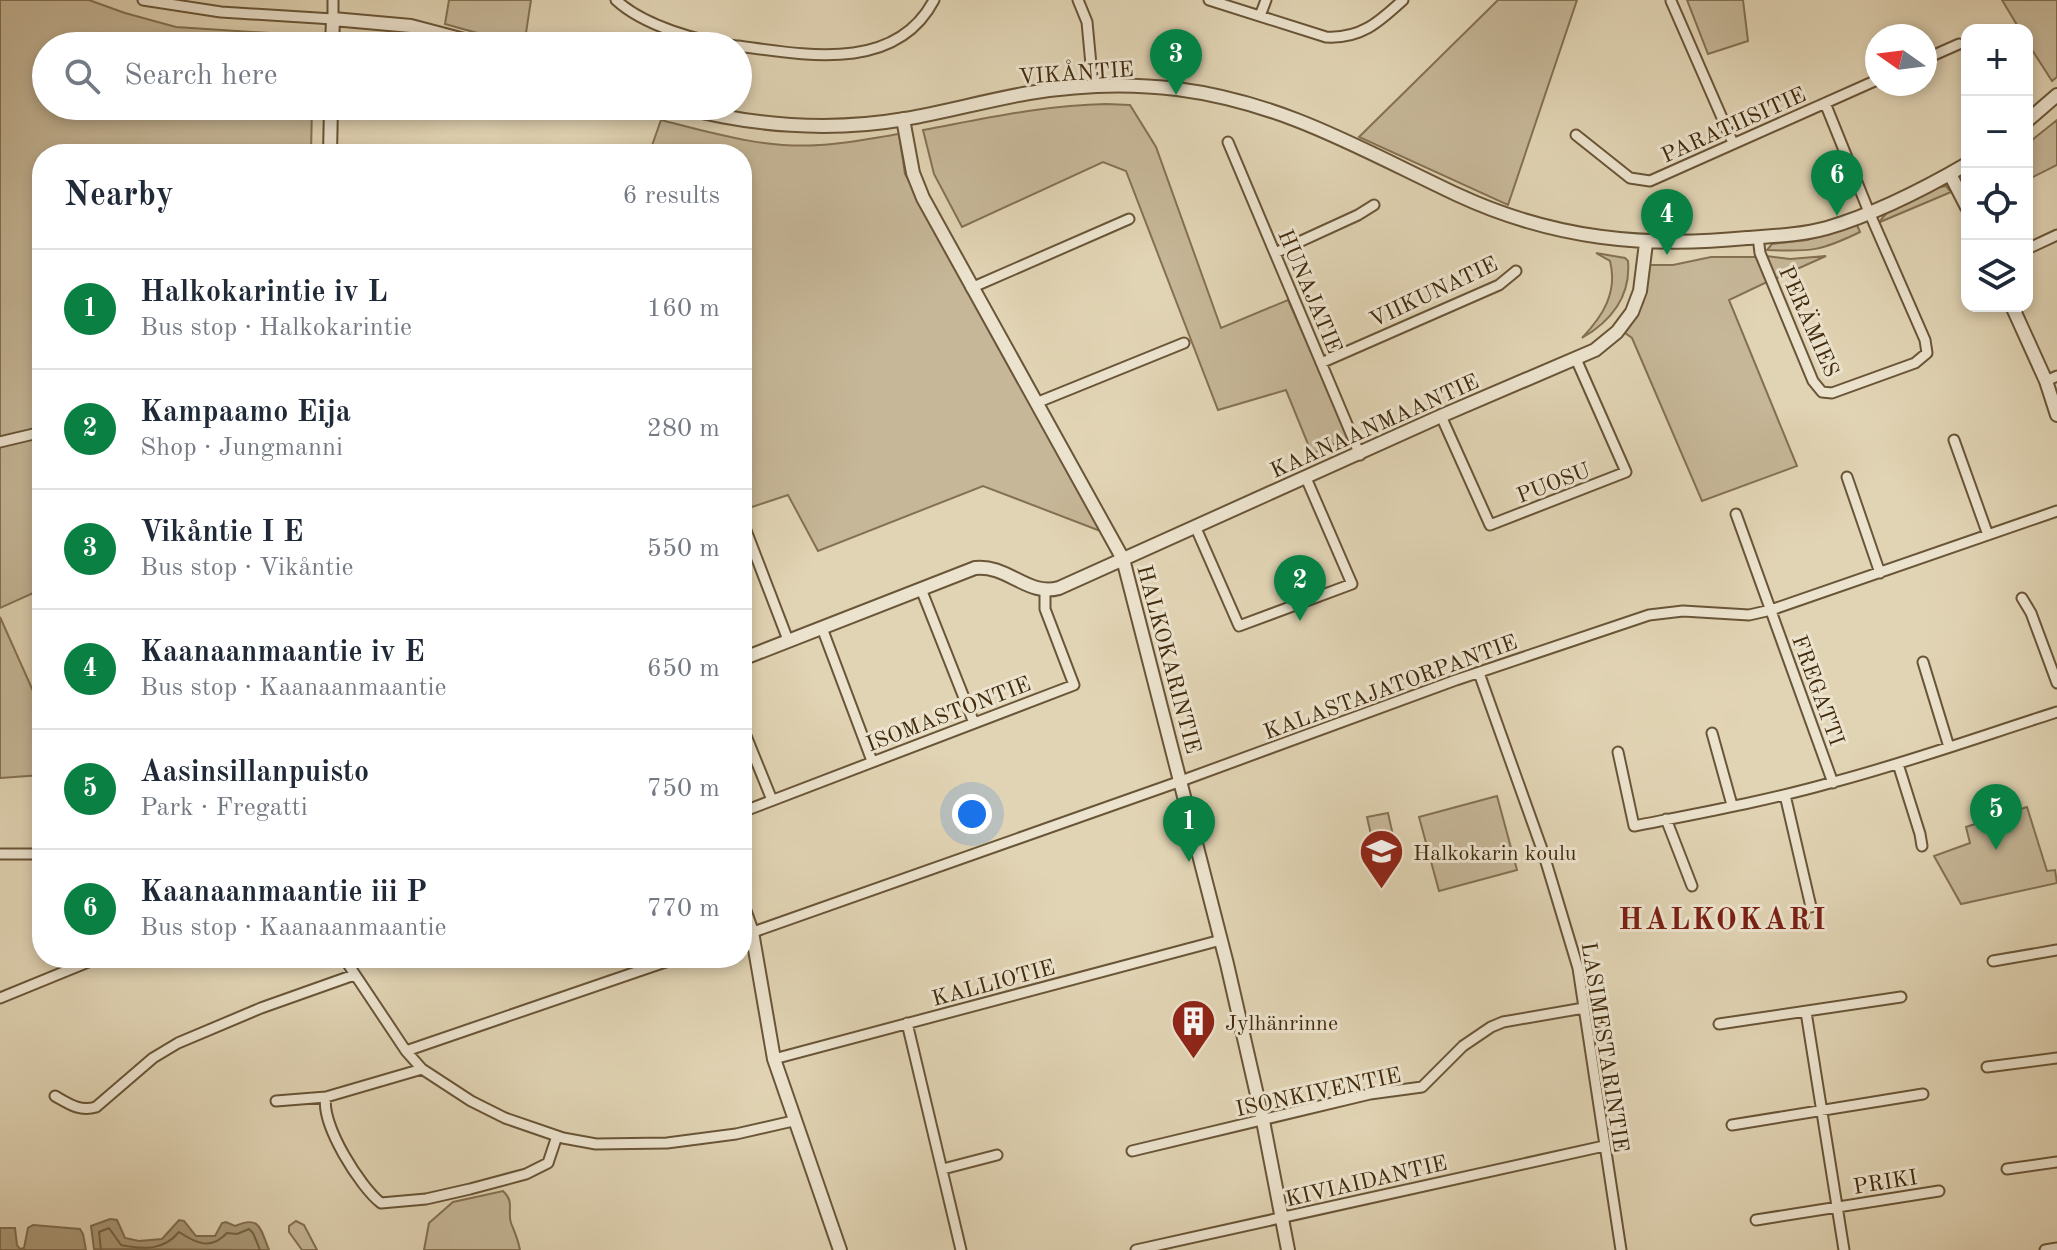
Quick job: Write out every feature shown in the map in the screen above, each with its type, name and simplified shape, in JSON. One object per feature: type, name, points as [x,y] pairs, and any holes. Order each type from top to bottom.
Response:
[{"type":"street","points":[[143,0],[221,12],[411,26],[434,32]]},
{"type":"street","points":[[333,0],[333,32]]},
{"type":"street","points":[[616,0],[634,14],[679,32]]},
{"type":"street","points":[[752,48],[836,55],[874,50],[909,32],[934,0]]},
{"type":"street","points":[[1209,0],[1326,37],[1349,37],[1363,32],[1380,22],[1403,0]]},
{"type":"street","points":[[1260,16],[1266,0]]},
{"type":"street","points":[[1083,1],[1093,86]]},
{"type":"street","points":[[1671,1],[1733,143]]},
{"type":"street","points":[[1937,54],[1959,44]]},
{"type":"street","name":"PARATIISITIE","points":[[1576,135],[1622,172],[1644,182],[1865,85]]},
{"type":"street","name":"VIKÅNTIE","points":[[751,120],[824,126],[903,119],[1029,93],[1093,86],[1177,89],[1264,108],[1313,124],[1459,195],[1512,217],[1596,237],[1646,243]]},
{"type":"street","points":[[2033,116],[2057,95]]},
{"type":"street","points":[[1825,103],[1869,212]]},
{"type":"street","name":"HALKOKARINTIE","points":[[903,119],[917,184],[971,288],[1123,559],[1221,940],[1263,1121],[1288,1250]]},
{"type":"street","points":[[330,144],[331,120]]},
{"type":"street","name":"HUNAJATIE","points":[[1228,142],[1360,455]]},
{"type":"street","points":[[1646,243],[1707,242],[1816,230],[1869,212],[1961,168]]},
{"type":"street","points":[[1950,174],[1961,195]]},
{"type":"street","points":[[1275,253],[1374,205]]},
{"type":"street","name":"PERÄMIES","points":[[1758,237],[1760,253],[1813,381],[1822,392],[1832,393],[1915,363],[1927,353],[1925,340],[1869,212]]},
{"type":"street","points":[[971,288],[1129,219]]},
{"type":"street","points":[[2033,246],[2057,235]]},
{"type":"street","name":"KAANAANMAANTIE","points":[[1045,591],[1059,588],[1360,455],[1441,416],[1576,359],[1610,340],[1632,312],[1640,291],[1646,243]]},
{"type":"street","name":"VIIKUNATIE","points":[[1321,363],[1499,285],[1516,271]]},
{"type":"street","points":[[2015,312],[2051,379],[2057,415]]},
{"type":"street","points":[[1036,403],[1184,343]]},
{"type":"street","name":"PUOSU","points":[[1441,416],[1490,525],[1626,472],[1576,359]]},
{"type":"street","points":[[0,442],[32,434]]},
{"type":"street","points":[[1954,440],[1988,535]]},
{"type":"street","points":[[1847,477],[1880,573]]},
{"type":"street","points":[[1195,526],[1239,626],[1352,584],[1306,478]]},
{"type":"street","name":"KALASTAJATORPANTIE","points":[[752,932],[1649,615],[1669,611],[1749,615],[1771,610],[2057,511]]},
{"type":"street","name":"FREGATTI","points":[[1736,514],[1833,783]]},
{"type":"street","points":[[752,546],[788,640]]},
{"type":"street","points":[[752,655],[975,568],[999,570],[1045,591]]},
{"type":"street","points":[[921,589],[974,723]]},
{"type":"street","name":"ISOMASTONTIE","points":[[752,808],[1074,685],[1045,609],[1045,591]]},
{"type":"street","points":[[2022,598],[2031,613],[2057,683]]},
{"type":"street","points":[[822,628],[872,761]]},
{"type":"street","points":[[1923,662],[1949,747]]},
{"type":"street","name":"LASIMESTARINTIE","points":[[1479,673],[1568,927],[1584,1008],[1621,1250]]},
{"type":"street","points":[[1618,752],[1634,826],[1833,783],[2057,712]]},
{"type":"street","points":[[1712,733],[1732,805]]},
{"type":"street","points":[[752,751],[772,800]]},
{"type":"street","points":[[1898,764],[1922,846]]},
{"type":"street","points":[[1785,795],[1811,907]]},
{"type":"street","points":[[1666,819],[1692,886]]},
{"type":"street","points":[[0,854],[32,854]]},
{"type":"street","name":"KALLIOTIE","points":[[774,1059],[1221,940]]},
{"type":"street","points":[[1993,961],[2057,950]]},
{"type":"street","points":[[752,957],[774,1059],[840,1250]]},
{"type":"street","points":[[0,998],[74,968]]},
{"type":"street","points":[[350,968],[406,1051],[422,1069],[493,1112],[557,1136],[596,1144],[667,1143],[736,1134],[793,1121]]},
{"type":"street","points":[[406,1051],[648,968]]},
{"type":"street","points":[[55,1096],[76,1108],[87,1110],[96,1107],[153,1058],[178,1043],[261,1008],[354,975]]},
{"type":"street","points":[[1719,1024],[1901,997]]},
{"type":"street","name":"ISONKIVENTIE","points":[[1132,1151],[1370,1094],[1422,1087],[1463,1046],[1491,1027],[1503,1022],[1584,1008]]},
{"type":"street","name":"PRIKI","points":[[1806,1012],[1844,1250]]},
{"type":"street","points":[[907,1023],[961,1250]]},
{"type":"street","points":[[1987,1067],[2057,1058]]},
{"type":"street","points":[[276,1101],[326,1097],[422,1069]]},
{"type":"street","points":[[1732,1125],[1923,1094]]},
{"type":"street","points":[[326,1097],[327,1122],[370,1195],[381,1203],[426,1199],[526,1174],[548,1163],[557,1136]]},
{"type":"street","name":"KIVIAIDANTIE","points":[[1136,1250],[1604,1146]]},
{"type":"street","points":[[943,1169],[997,1155]]},
{"type":"street","points":[[2007,1169],[2057,1162]]},
{"type":"street","name":"PRIKI","points":[[1756,1220],[1939,1191]]},
{"type":"street","points":[[2045,1250],[2057,1248]]},
{"type":"shaded area","points":[[0,0],[89,0],[176,27],[253,32],[32,32],[32,120],[312,120],[311,144],[32,144],[32,594],[0,608]]},
{"type":"shaded area","points":[[449,0],[531,0],[526,32],[474,32],[445,24]]},
{"type":"shaded area","points":[[1498,0],[1577,0],[1508,205],[1359,137]]},
{"type":"shaded area","points":[[1687,0],[1743,0],[1748,41],[1708,54]]},
{"type":"shaded area","points":[[2002,0],[2057,0],[2057,77],[2052,81],[2033,51],[2033,24],[2016,24]]},
{"type":"shaded area","points":[[1130,105],[1156,147],[1221,328],[1288,300],[1349,437],[1312,454],[1286,390],[1218,410],[1126,171],[1103,162],[962,227],[934,174],[923,130],[1037,110]]},
{"type":"shaded area","points":[[661,120],[739,139],[779,145],[829,144],[899,134],[905,174],[1103,532],[983,486],[818,551],[788,495],[752,507],[752,144],[653,144]]},
{"type":"shaded area","points":[[2057,120],[2057,165],[2033,177],[2033,168],[2033,139]]},
{"type":"shaded area","points":[[1946,186],[1951,192],[1880,222],[1891,210],[1909,199]]},
{"type":"shaded area","points":[[1857,225],[1860,232],[1825,247],[1767,250],[1772,244],[1807,240]]},
{"type":"shaded area","points":[[1596,253],[1625,258],[1628,274],[1617,307],[1602,324],[1582,338],[1607,303],[1612,283],[1610,261]]},
{"type":"shaded area","points":[[1766,256],[1790,259],[1826,256],[1775,279]]},
{"type":"shaded area","points":[[1711,257],[1756,257],[1767,282],[1729,300],[1797,466],[1702,501],[1632,338],[1625,333],[1643,303],[1650,265],[1673,265]]},
{"type":"shaded area","points":[[0,617],[32,689],[32,776],[0,778]]},
{"type":"shaded area","points":[[1497,796],[1517,870],[1439,891],[1419,817]]},
{"type":"shaded area","points":[[2027,807],[2047,871],[2055,870],[2057,883],[1961,904],[1934,856],[1970,843],[1966,827]]},
{"type":"shaded area","points":[[1388,813],[1399,862],[1378,866],[1367,817]]},
{"type":"shaded area","points":[[503,1191],[509,1199],[511,1223],[520,1250],[424,1250],[429,1223],[453,1202]]},
{"type":"shaded area","points":[[296,1221],[304,1225],[317,1250],[302,1250],[289,1232],[289,1226]]},
{"type":"water","points":[[110,1219],[117,1220],[125,1238],[139,1241],[162,1239],[179,1220],[184,1221],[196,1236],[215,1236],[222,1223],[235,1226],[250,1222],[258,1226],[269,1250],[94,1249],[91,1226]]},
{"type":"water","points":[[33,1225],[80,1229],[86,1250],[0,1250],[0,1228],[15,1228],[20,1249],[24,1248],[28,1228]]},
{"type":"place","name":"Vikåntie I E","points":[[1176,95]]},
{"type":"place","name":"Kaanaanmaantie iii P","points":[[1837,216]]},
{"type":"place","name":"Kaanaanmaantie iv E","points":[[1667,255]]},
{"type":"place","name":"Kampaamo Eija","points":[[1300,621]]},
{"type":"place","name":"Aasinsillanpuisto","points":[[1996,850]]},
{"type":"place","name":"Halkokarintie iv L","points":[[1189,862]]},
{"type":"place","name":"Halkokarin koulu","points":[[1382,891]]},
{"type":"place","name":"Jylhänrinne","points":[[1194,1061]]},
{"type":"district","name":"HALKOKARI","points":[[1723,919]]}]
